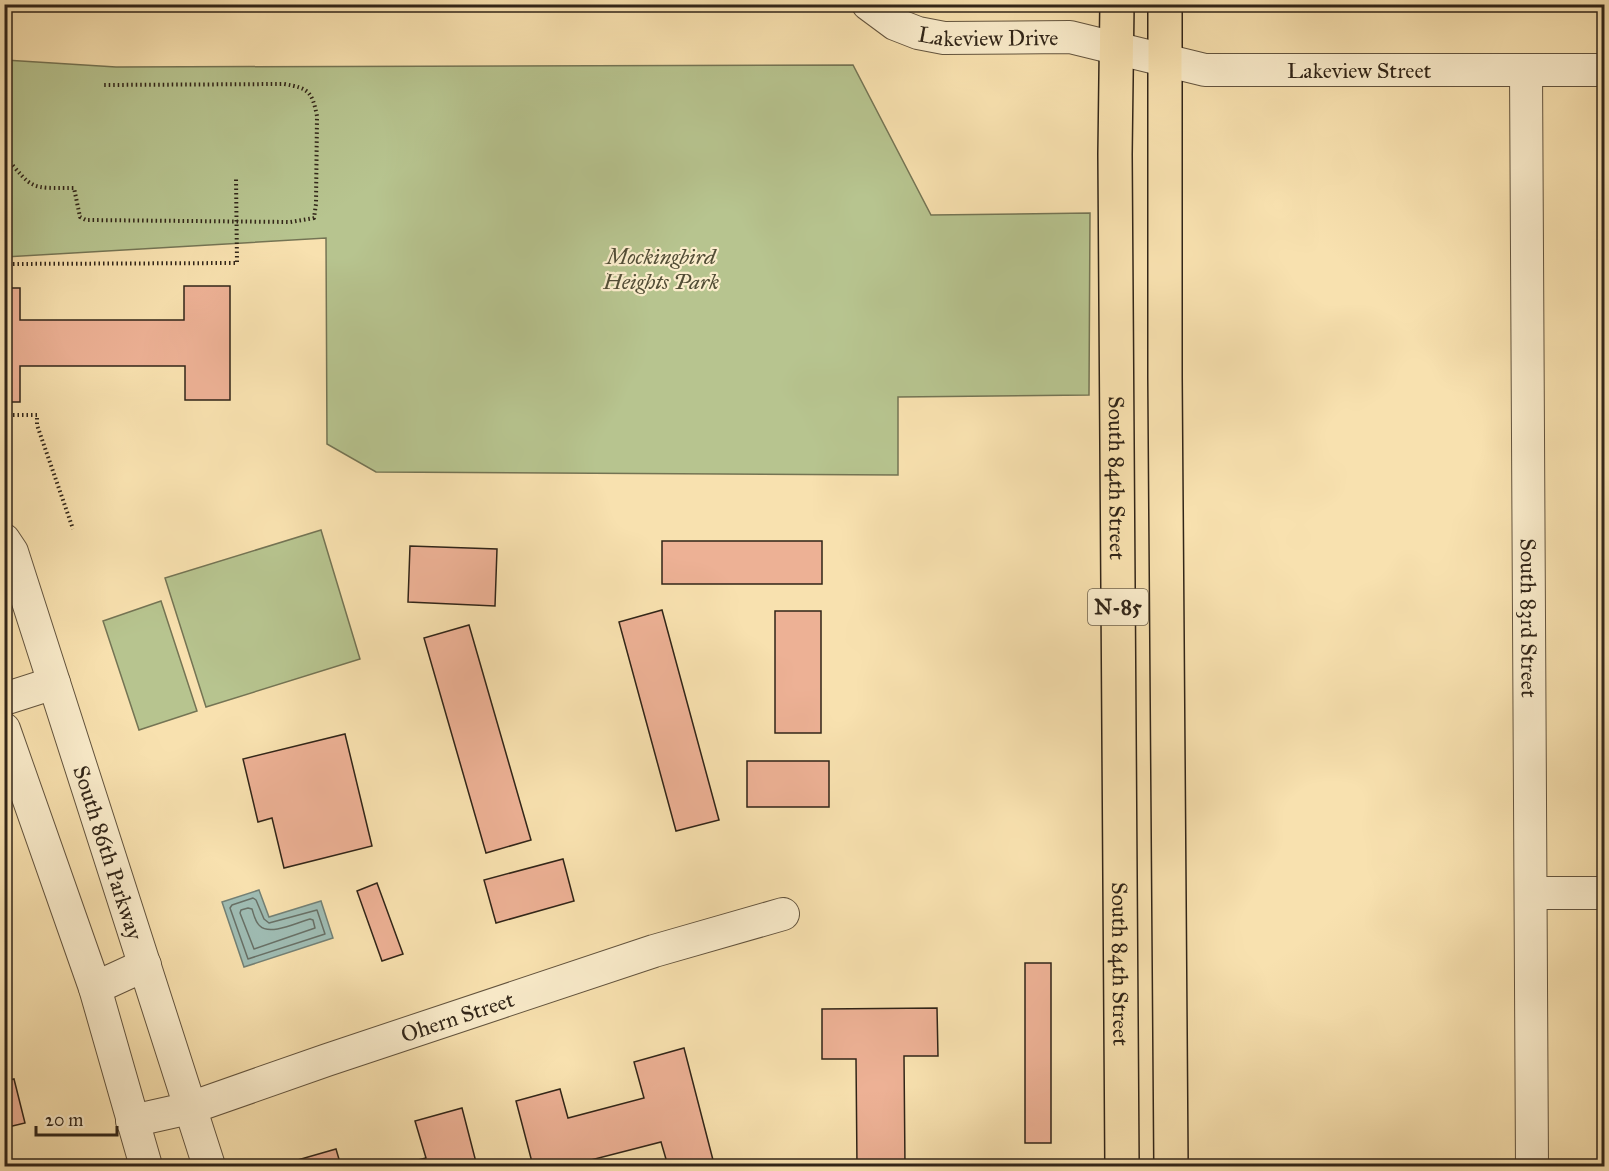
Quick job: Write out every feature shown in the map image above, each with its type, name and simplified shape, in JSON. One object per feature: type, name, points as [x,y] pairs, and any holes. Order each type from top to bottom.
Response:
[{"type":"main road","name":"South 84th Street","points":[[1117,4],[1115,154],[1122,1167]]},
{"type":"main road","name":"N-85","points":[[1166,4],[1165,389],[1171,1167]]},
{"type":"street","name":"Lakeview Drive","points":[[868,4],[895,24],[918,33],[944,38],[1070,37],[1117,48]]},
{"type":"street","name":"Lakeview Street","points":[[1117,48],[1205,70],[1605,70]]},
{"type":"street","name":"South 83rd Street","points":[[1526,70],[1533,1167]]},
{"type":"street","name":"South 86th Parkway","points":[[8,546],[145,964],[208,1167]]},
{"type":"street","points":[[4,699],[54,683]]},
{"type":"street","points":[[4,729],[94,988],[146,1167]]},
{"type":"street","points":[[1532,893],[1605,893]]},
{"type":"street","name":"Ohern Street","points":[[132,1122],[190,1107],[643,955],[783,914]]},
{"type":"street","points":[[94,988],[145,964]]},
{"type":"path","points":[[4,155],[28,184],[38,188],[74,188],[80,217],[86,220],[290,222],[314,218],[317,116],[310,93],[305,89],[284,84],[102,85]]},
{"type":"path","points":[[4,264],[237,263],[236,177]]},
{"type":"path","points":[[4,415],[37,415],[37,425],[73,529]]},
{"type":"green space","name":"Mockingbird Heights Park","points":[[5,60],[116,67],[853,65],[931,215],[1090,213],[1089,395],[898,397],[898,475],[376,472],[327,444],[326,238],[5,257]]},
{"type":"green space","points":[[321,530],[360,659],[206,707],[165,578]]},
{"type":"green space","points":[[161,601],[197,711],[139,730],[103,621]]},
{"type":"water","points":[[259,890],[269,917],[321,901],[333,938],[244,967],[222,902]]},
{"type":"building","points":[[184,286],[230,286],[230,400],[185,400],[185,366],[20,366],[20,402],[4,402],[4,288],[20,288],[20,320],[184,320]]},
{"type":"building","points":[[662,541],[822,541],[822,584],[662,584]]},
{"type":"building","points":[[410,546],[497,549],[495,606],[408,602]]},
{"type":"building","points":[[662,610],[719,820],[676,831],[619,622]]},
{"type":"building","points":[[775,611],[821,611],[821,733],[775,733]]},
{"type":"building","points":[[469,625],[531,840],[486,853],[424,638]]},
{"type":"building","points":[[345,734],[372,846],[284,868],[272,818],[258,822],[243,759]]},
{"type":"building","points":[[747,761],[829,761],[829,807],[747,807]]},
{"type":"building","points":[[563,859],[574,901],[496,923],[484,880]]},
{"type":"building","points":[[377,883],[403,954],[382,961],[357,891]]},
{"type":"building","points":[[1025,963],[1051,963],[1051,1143],[1025,1143]]},
{"type":"building","points":[[937,1008],[938,1056],[904,1056],[905,1166],[857,1166],[856,1059],[822,1059],[822,1009]]},
{"type":"building","points":[[684,1048],[713,1160],[688,1166],[668,1166],[661,1142],[583,1162],[584,1166],[533,1166],[516,1101],[560,1089],[568,1118],[644,1098],[634,1062]]},
{"type":"building","points":[[14,1079],[25,1123],[4,1128],[4,1081]]},
{"type":"building","points":[[462,1108],[477,1166],[394,1166],[426,1158],[415,1121]]},
{"type":"building","points":[[336,1149],[341,1166],[295,1166],[294,1161]]}]
